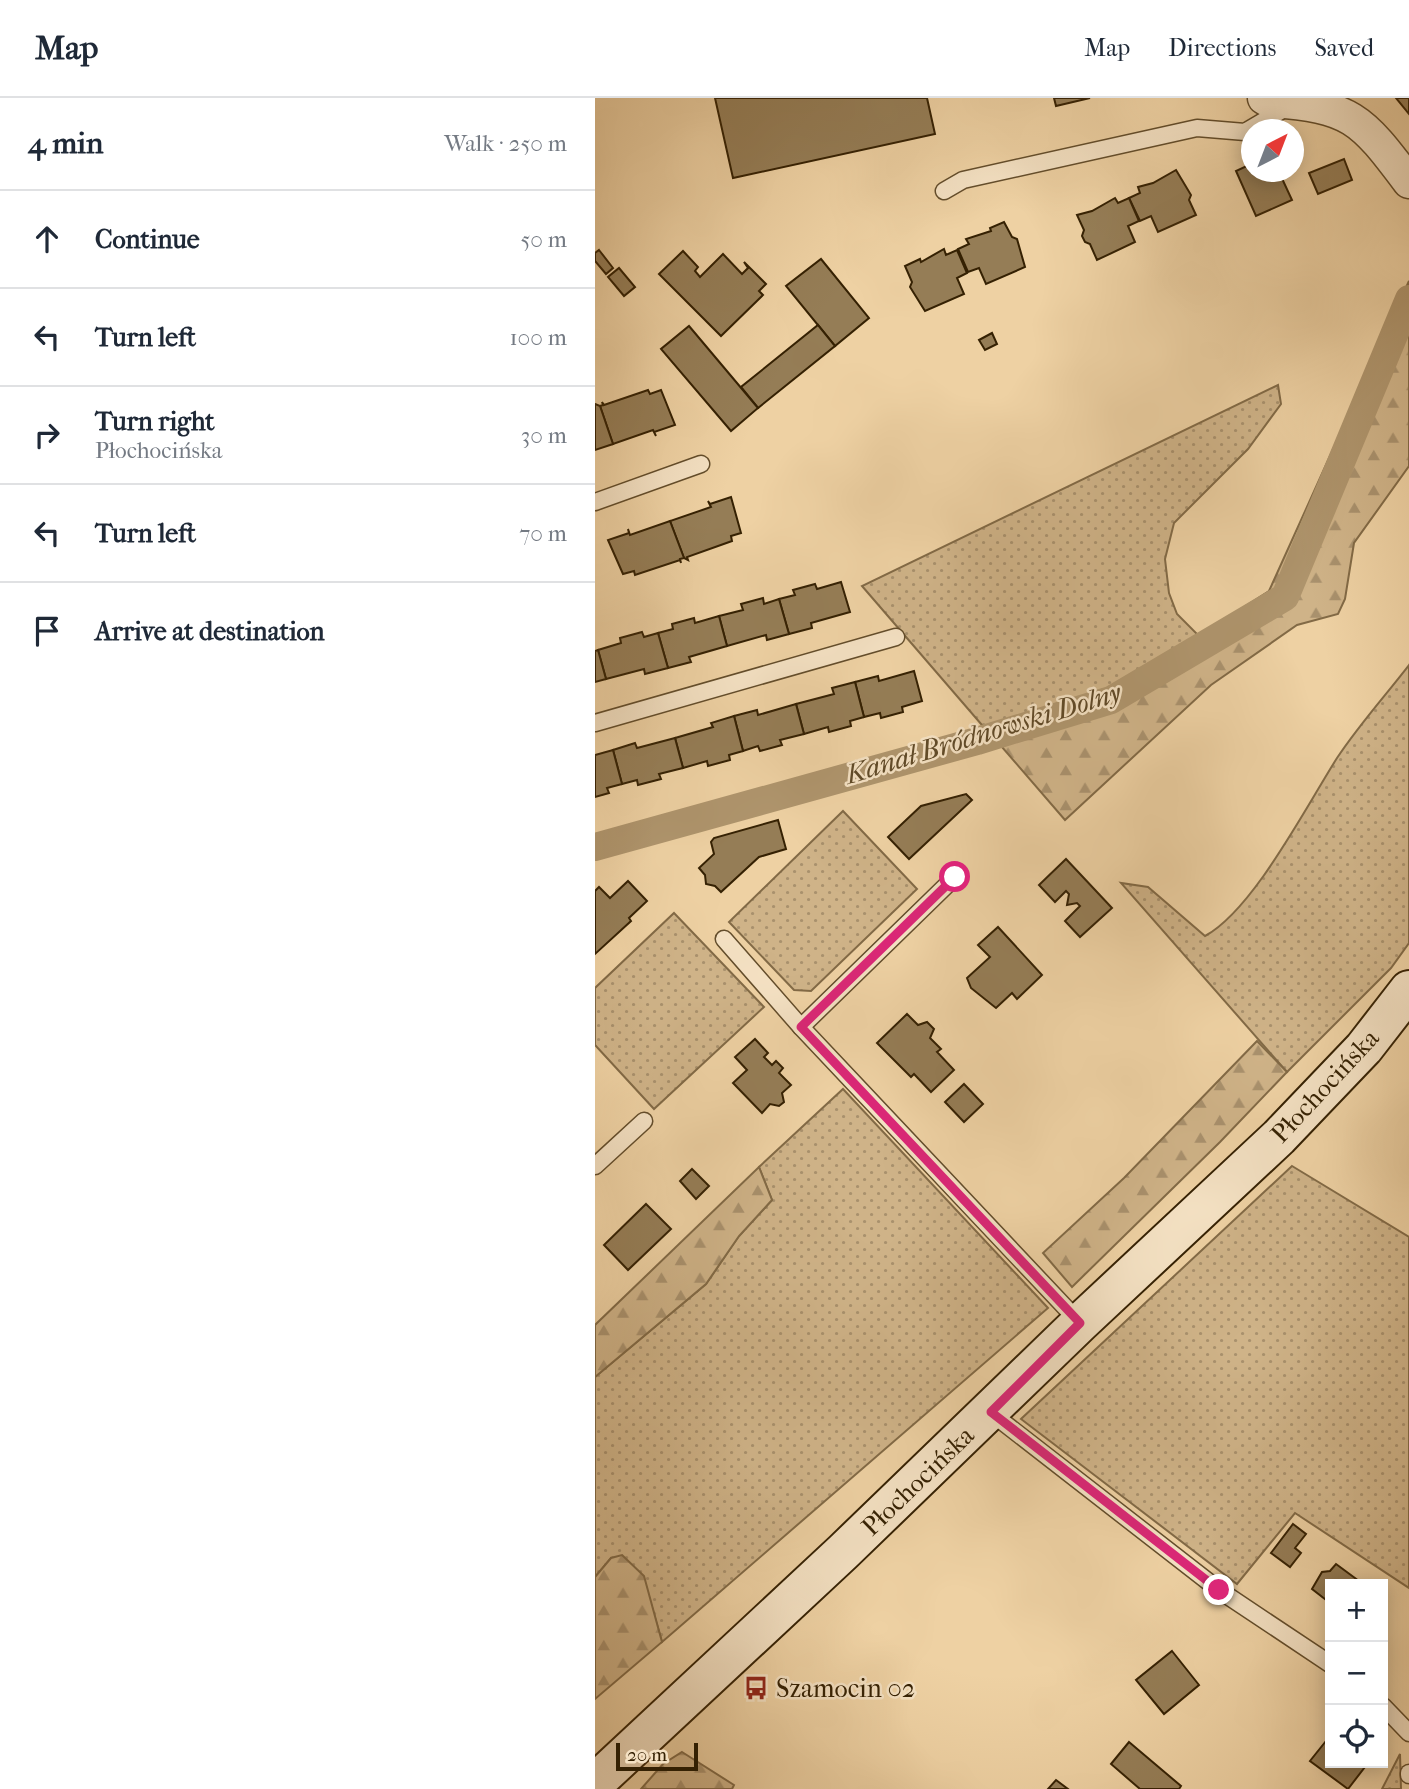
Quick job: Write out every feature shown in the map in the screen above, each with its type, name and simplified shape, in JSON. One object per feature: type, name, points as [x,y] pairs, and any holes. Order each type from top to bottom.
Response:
[{"type":"main road","name":"Płochocińska","points":[[595,1783],[991,1412],[1080,1323],[1279,1137],[1364,1048],[1409,990]]},
{"type":"street","points":[[1279,100],[1320,105],[1349,117],[1374,135],[1409,182]]},
{"type":"lane","points":[[944,191],[963,180],[1197,128],[1245,132],[1279,100]]},
{"type":"lane","points":[[595,502],[701,464]]},
{"type":"lane","points":[[595,723],[895,638]]},
{"type":"lane","points":[[801,1027],[955,877]]},
{"type":"lane","points":[[724,939],[801,1027],[1080,1323]]},
{"type":"lane","points":[[595,1166],[644,1121]]},
{"type":"lane","points":[[991,1412],[1219,1590],[1325,1661]]},
{"type":"lane","points":[[1388,1711],[1409,1733]]},
{"type":"green space","points":[[1409,281],[1409,466],[1354,543],[1345,599],[1338,614],[1297,625],[1211,685],[1065,820],[989,732],[1102,698],[1269,591]]},
{"type":"green space","points":[[1278,385],[1281,404],[1248,449],[1174,523],[1165,559],[1169,593],[1177,614],[1199,636],[1102,698],[989,732],[996,744],[595,854],[595,841],[988,732],[862,586]]},
{"type":"green space","points":[[1409,665],[1409,943],[1391,968],[1287,1072],[1121,883],[1148,887],[1205,936],[1223,923],[1260,881],[1345,746]]},
{"type":"green space","points":[[843,811],[917,889],[811,991],[794,990],[729,922]]},
{"type":"green space","points":[[674,913],[764,1007],[654,1109],[595,1045],[595,988]]},
{"type":"green space","points":[[1257,1041],[1287,1072],[1220,1142],[1072,1287],[1043,1253],[1124,1178]]},
{"type":"green space","points":[[843,1089],[1048,1308],[662,1642],[643,1576],[611,1558],[595,1577],[595,1377],[706,1284],[739,1236],[772,1200],[759,1167]]},
{"type":"green space","points":[[1292,1166],[1409,1237],[1409,1588],[1295,1513],[1237,1584],[1021,1419]]},
{"type":"green space","points":[[759,1167],[772,1200],[739,1236],[706,1284],[595,1377],[595,1325]]},
{"type":"green space","points":[[622,1555],[644,1576],[662,1642],[595,1699],[595,1577],[611,1558]]},
{"type":"green space","points":[[682,1752],[734,1785],[732,1789],[641,1789],[663,1764]]},
{"type":"green space","points":[[1400,1754],[1401,1789],[1382,1789]]},
{"type":"building","points":[[715,98],[927,98],[935,134],[733,178]]},
{"type":"building","points":[[1054,98],[1090,98],[1056,106]]},
{"type":"building","points":[[1396,98],[1409,98],[1409,114]]},
{"type":"building","points":[[1344,159],[1352,180],[1318,194],[1309,173]]},
{"type":"building","points":[[1241,169],[1241,182],[1284,182],[1292,200],[1256,216],[1236,171]]},
{"type":"building","points":[[1176,170],[1191,195],[1189,200],[1196,215],[1158,232],[1151,216],[1140,221],[1129,198],[1140,193],[1138,187],[1153,183]]},
{"type":"building","points":[[1115,198],[1118,203],[1129,198],[1139,221],[1128,226],[1135,242],[1097,260],[1090,244],[1085,242],[1082,236],[1084,230],[1077,215],[1092,211]]},
{"type":"building","points":[[1004,222],[1012,237],[1017,239],[1025,267],[986,284],[979,268],[968,272],[958,249],[969,244],[966,239],[991,231],[990,228]]},
{"type":"building","points":[[944,249],[946,255],[957,250],[967,273],[957,278],[964,294],[925,311],[910,287],[912,282],[905,266],[920,259],[921,262]]},
{"type":"building","points":[[599,250],[613,268],[606,274],[595,261],[595,253]]},
{"type":"building","points":[[683,251],[698,267],[695,271],[700,277],[723,254],[742,274],[748,268],[744,262],[766,284],[759,291],[763,295],[721,336],[659,274]]},
{"type":"building","points":[[821,259],[869,318],[835,346],[786,286]]},
{"type":"building","points":[[619,268],[635,287],[624,296],[608,277]]},
{"type":"building","points":[[818,325],[835,346],[758,408],[741,387]]},
{"type":"building","points":[[689,326],[758,408],[731,431],[661,349]]},
{"type":"building","points":[[992,333],[997,344],[985,350],[979,340]]},
{"type":"building","points":[[648,390],[650,394],[661,390],[675,425],[613,444],[600,406],[603,405],[602,402],[604,405]]},
{"type":"building","points":[[595,404],[600,406],[613,444],[595,450]]},
{"type":"building","points":[[731,497],[741,533],[731,536],[732,541],[687,557],[688,560],[684,558],[670,521],[711,507],[708,501],[710,504]]},
{"type":"building","points":[[670,521],[684,558],[680,559],[681,563],[680,560],[635,575],[634,571],[623,574],[608,540],[629,533],[628,529],[630,535]]},
{"type":"building","points":[[841,582],[850,612],[811,623],[812,628],[789,634],[779,599],[795,595],[793,590],[815,584],[817,589]]},
{"type":"building","points":[[763,598],[764,604],[779,599],[789,634],[767,640],[766,635],[727,646],[719,616],[743,610],[741,604]]},
{"type":"building","points":[[719,616],[727,646],[689,657],[691,662],[668,668],[658,633],[673,629],[672,624],[694,618],[695,623]]},
{"type":"building","points":[[642,632],[644,637],[658,633],[668,668],[645,674],[644,669],[606,679],[598,650],[621,643],[620,638]]},
{"type":"building","points":[[598,650],[606,679],[595,682],[595,651]]},
{"type":"building","points":[[914,671],[922,701],[902,707],[903,712],[881,718],[880,713],[864,717],[855,682],[878,676],[879,681]]},
{"type":"building","points":[[855,682],[864,717],[850,721],[851,726],[829,732],[828,727],[804,734],[796,704],[834,694],[832,688]]},
{"type":"building","points":[[796,704],[804,734],[780,740],[782,745],[760,751],[758,746],[743,751],[734,716],[757,710],[758,715]]},
{"type":"building","points":[[734,716],[743,751],[729,755],[730,760],[708,766],[707,761],[683,768],[675,738],[713,727],[711,723]]},
{"type":"building","points":[[675,738],[683,768],[659,774],[661,779],[638,785],[637,780],[622,784],[613,750],[635,743],[637,748]]},
{"type":"building","points":[[613,750],[622,784],[607,788],[609,793],[595,797],[595,755]]},
{"type":"building","points":[[966,794],[972,800],[909,859],[888,837],[921,806]]},
{"type":"building","points":[[778,820],[786,849],[759,857],[721,892],[715,886],[706,884],[705,875],[699,868],[714,854],[711,842],[714,838]]},
{"type":"building","points":[[1066,859],[1112,908],[1080,937],[1065,921],[1080,906],[1077,903],[1067,905],[1069,894],[1066,891],[1055,902],[1039,885]]},
{"type":"building","points":[[628,881],[647,901],[629,918],[631,921],[595,954],[595,891],[599,887],[610,898]]},
{"type":"building","points":[[998,927],[1042,975],[1017,999],[1012,993],[996,1008],[971,988],[967,978],[990,957],[978,945]]},
{"type":"building","points":[[907,1014],[918,1025],[927,1022],[934,1029],[930,1038],[941,1049],[937,1052],[954,1070],[931,1092],[914,1074],[911,1077],[877,1043]]},
{"type":"building","points":[[755,1039],[768,1053],[764,1057],[772,1065],[776,1061],[783,1068],[779,1073],[791,1085],[782,1093],[784,1102],[779,1106],[770,1104],[762,1113],[733,1083],[747,1070],[735,1057]]},
{"type":"building","points":[[964,1084],[983,1104],[964,1122],[945,1102]]},
{"type":"building","points":[[692,1169],[709,1186],[696,1199],[680,1181]]},
{"type":"building","points":[[646,1204],[671,1229],[628,1270],[604,1245]]},
{"type":"building","points":[[1293,1524],[1306,1534],[1295,1548],[1301,1553],[1290,1567],[1271,1553]]},
{"type":"building","points":[[1336,1564],[1356,1579],[1325,1579],[1325,1599],[1312,1589],[1322,1572],[1330,1571]]},
{"type":"building","points":[[1172,1651],[1199,1685],[1164,1714],[1136,1680]]},
{"type":"building","points":[[1129,1742],[1181,1786],[1179,1789],[1140,1789],[1111,1764]]},
{"type":"building","points":[[1325,1742],[1325,1768],[1364,1768],[1348,1789],[1310,1761]]},
{"type":"building","points":[[1056,1780],[1068,1789],[1048,1789]]},
{"type":"waterway","name":"Kanał Bródnowski Dolny","points":[[595,847],[977,741],[1111,700],[1285,597],[1409,299]]},
{"type":"place","name":"Szamocin 02","points":[[756,1688]]},
{"type":"route","points":[[955,877],[801,1027],[1080,1323],[991,1412],[1219,1590]]}]
